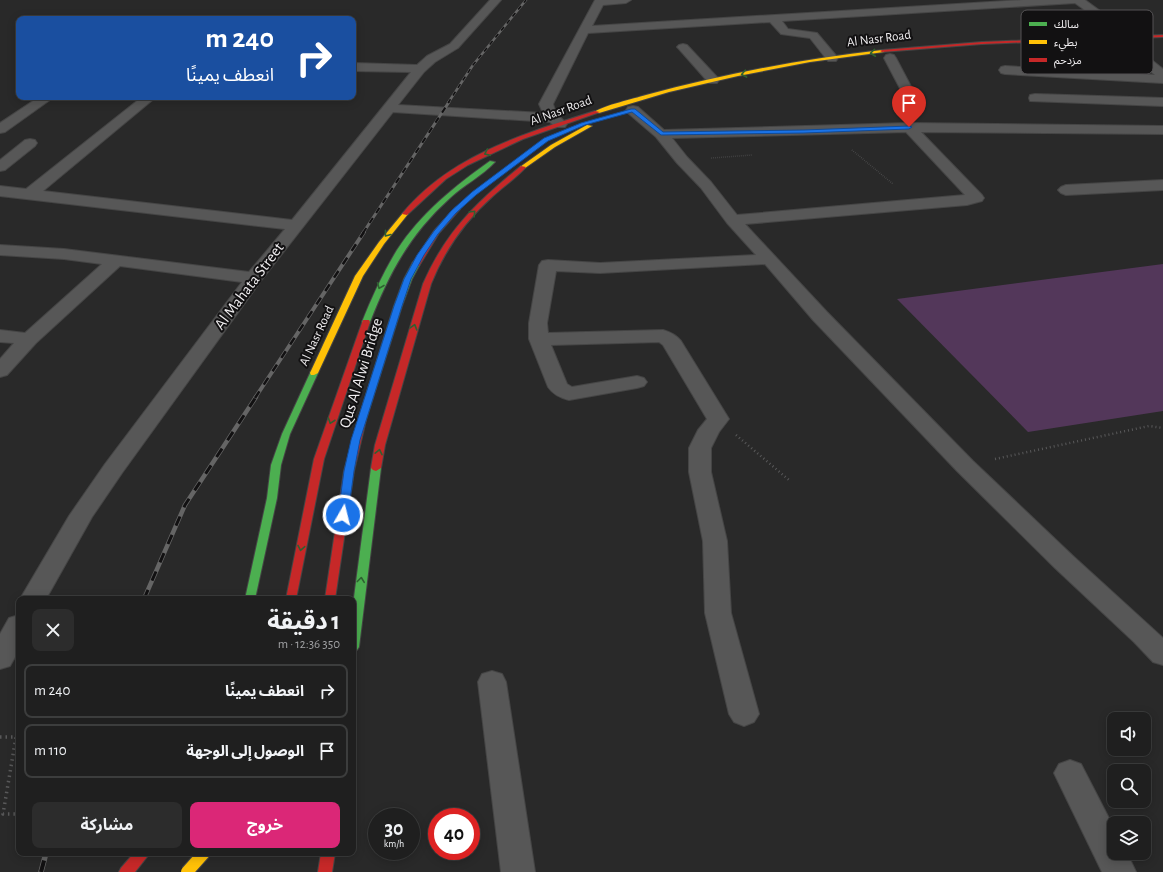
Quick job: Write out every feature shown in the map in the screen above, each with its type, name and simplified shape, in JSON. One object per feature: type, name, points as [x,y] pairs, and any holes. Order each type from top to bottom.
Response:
[{"type":"street","name":"Al Mahata Street","points":[[35,596],[81,516],[113,469],[295,225],[420,68],[430,60],[454,46],[496,0]]},
{"type":"street","points":[[556,121],[547,111],[546,104],[548,98],[600,1],[626,0]]},
{"type":"street","points":[[584,30],[1074,0]]},
{"type":"street","points":[[1078,0],[1090,10]]},
{"type":"street","points":[[852,4],[864,13]]},
{"type":"street","points":[[773,18],[785,32],[815,36],[830,63]]},
{"type":"street","name":"Al Nasr Road","points":[[1153,37],[1163,36]]},
{"type":"street","name":"Al Nasr Road","points":[[830,63],[875,52],[965,44],[1021,43]]},
{"type":"street","name":"Al Nasr Road","points":[[1153,43],[1163,44]]},
{"type":"street","points":[[683,47],[713,80]]},
{"type":"street","name":"Al Nasr Road","points":[[251,596],[272,498],[276,465],[286,434],[359,276],[371,255],[401,217],[441,180],[477,158],[529,136],[556,121],[713,80],[830,63],[1021,48]]},
{"type":"street","points":[[890,58],[910,96]]},
{"type":"street","points":[[1153,65],[1163,75]]},
{"type":"street","points":[[356,67],[420,68]]},
{"type":"street","points":[[1005,70],[1021,71]]},
{"type":"street","points":[[1075,74],[1163,79]]},
{"type":"street","points":[[508,167],[546,139],[564,131],[661,101],[706,91]]},
{"type":"street","points":[[1035,98],[1163,102]]},
{"type":"street","points":[[0,129],[44,100]]},
{"type":"street","points":[[30,194],[146,100]]},
{"type":"street","points":[[388,108],[556,121]]},
{"type":"street","points":[[624,113],[661,134],[682,160],[706,185],[733,220],[770,259],[820,316],[965,466],[1064,562],[1154,633],[1163,654]]},
{"type":"street","name":"Al Nasr Road","points":[[356,623],[374,476],[380,445],[427,284],[437,260],[451,238],[468,218],[508,180],[562,140],[596,124]]},
{"type":"street","points":[[661,134],[909,127],[1163,130]]},
{"type":"street","points":[[733,220],[976,198],[909,127]]},
{"type":"street","name":"Qus Al Alwi Bridge","points":[[292,596],[324,441],[382,279],[397,254],[414,231],[433,210],[454,190],[529,136]]},
{"type":"street","points":[[0,167],[30,143]]},
{"type":"street","points":[[1066,190],[1163,184]]},
{"type":"street","points":[[0,191],[295,225]]},
{"type":"street","name":"Qus Al Alwi Bridge","points":[[330,596],[349,471],[356,440],[398,306],[408,279],[421,255],[436,232],[464,203]]},
{"type":"street","points":[[0,250],[64,254],[254,278]]},
{"type":"street","points":[[637,382],[569,394],[558,388],[538,339],[538,323],[548,265],[600,268],[770,259]]},
{"type":"street","points":[[0,371],[29,339],[116,261]]},
{"type":"street","points":[[0,336],[29,339]]},
{"type":"street","points":[[538,339],[663,336],[671,341],[718,419],[709,430],[700,448],[700,472],[715,540],[718,613],[744,714]]},
{"type":"street","points":[[0,659],[16,630]]},
{"type":"street","points":[[492,682],[518,872]]},
{"type":"street","points":[[1070,773],[1119,872]]},
{"type":"street","points":[[126,872],[140,856]]},
{"type":"street","points":[[191,872],[194,856]]},
{"type":"street","points":[[187,872],[201,856]]},
{"type":"street","points":[[325,872],[328,856]]},
{"type":"path","points":[[848,148],[917,204]]},
{"type":"path","points":[[682,160],[759,154]]},
{"type":"path","points":[[718,419],[789,480]]},
{"type":"path","points":[[965,466],[1149,426],[1163,428]]},
{"type":"path","points":[[0,737],[16,737],[3,814],[16,814]]},
{"type":"shaded area","points":[[1163,264],[1163,411],[1028,432],[897,299]]},
{"type":"railway","points":[[448,103],[473,65],[526,0]]},
{"type":"railway","points":[[363,233],[449,102]]},
{"type":"railway","points":[[255,398],[364,232]]},
{"type":"railway","points":[[145,596],[185,505],[256,397]]},
{"type":"railway","points":[[41,872],[45,856]]},
{"type":"traffic: fast","points":[[366,322],[388,271],[415,231],[448,196],[492,162]]},
{"type":"traffic: fast","points":[[362,420],[398,306],[408,279],[416,264]]},
{"type":"traffic: fast","points":[[251,596],[272,498],[276,465],[286,434],[314,373]]},
{"type":"traffic: fast","points":[[356,624],[376,468]]},
{"type":"traffic: slow","points":[[597,112],[667,91],[738,74],[846,55],[882,51]]},
{"type":"traffic: slow","points":[[523,167],[553,146],[589,126]]},
{"type":"traffic: slow","points":[[314,373],[359,276],[381,243],[405,214]]},
{"type":"traffic: slow","points":[[187,872],[201,856]]},
{"type":"traffic: jam","points":[[1153,36],[1163,36]]},
{"type":"traffic: jam","points":[[882,51],[1021,41]]},
{"type":"traffic: jam","points":[[405,214],[444,178],[466,163],[521,138],[597,112]]},
{"type":"traffic: jam","points":[[376,468],[380,445],[427,284],[436,263],[448,243],[473,212],[492,193],[523,167]]},
{"type":"traffic: jam","points":[[416,264],[436,232],[457,209]]},
{"type":"traffic: jam","points":[[292,596],[319,459],[366,322]]},
{"type":"traffic: jam","points":[[330,596],[349,471],[362,420]]},
{"type":"traffic: jam","points":[[126,872],[140,856]]},
{"type":"traffic: jam","points":[[325,872],[328,856]]},
{"type":"route","points":[[343,515],[349,471],[356,440],[398,306],[408,279],[436,232],[454,212],[474,193],[546,139],[583,124],[633,110],[661,134],[909,127]]}]
